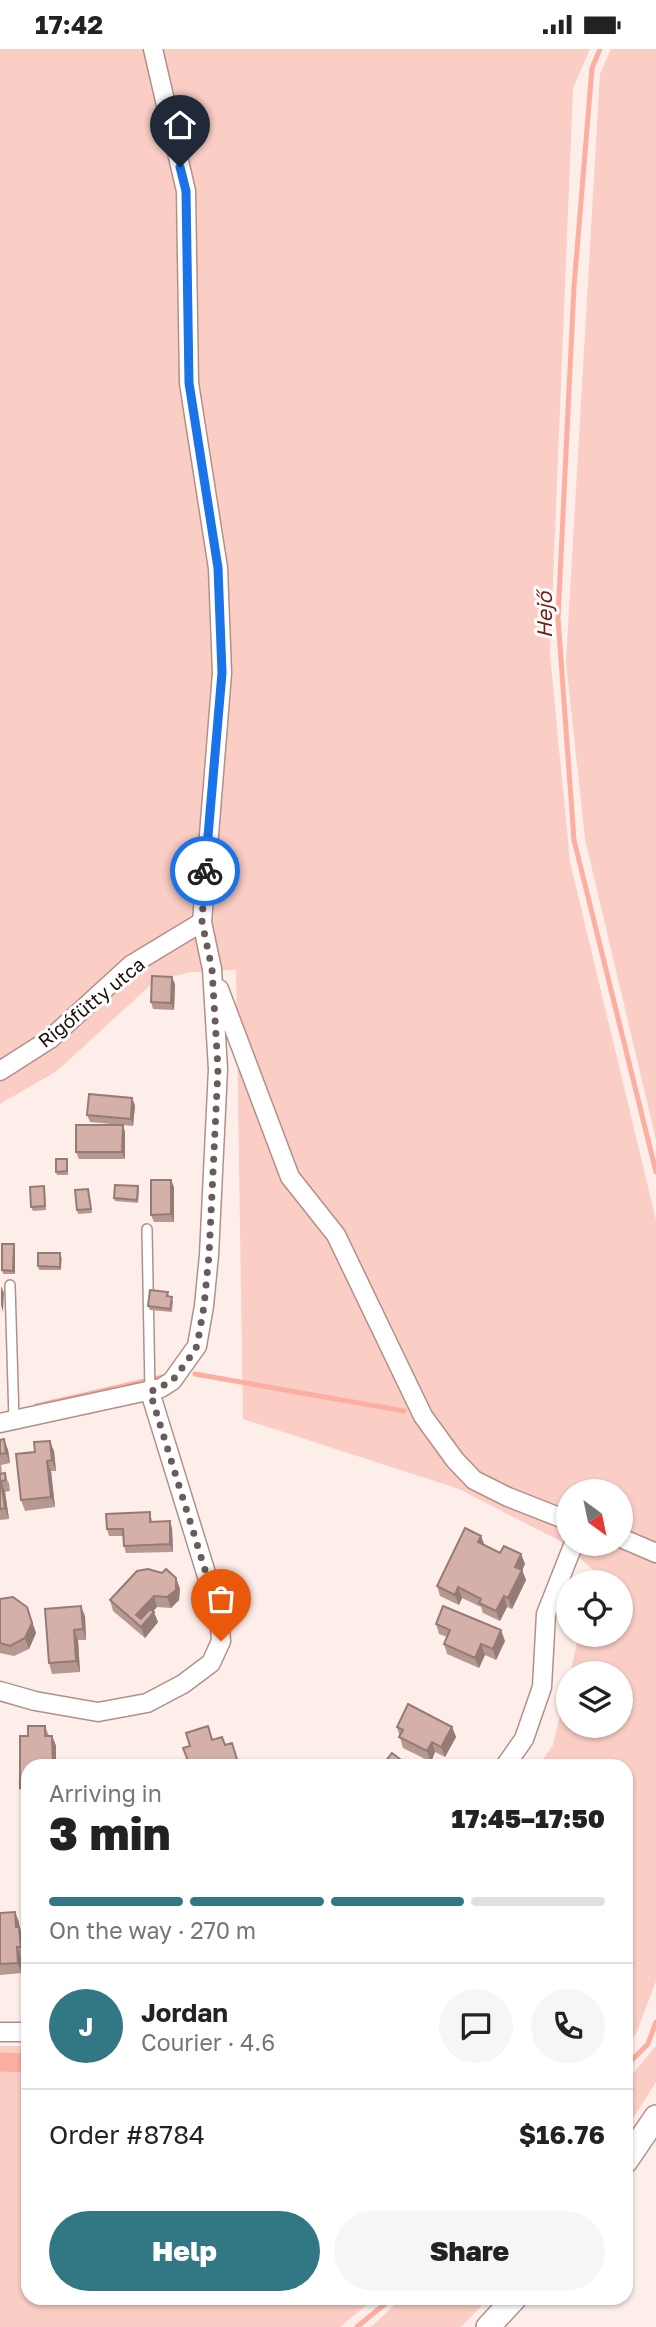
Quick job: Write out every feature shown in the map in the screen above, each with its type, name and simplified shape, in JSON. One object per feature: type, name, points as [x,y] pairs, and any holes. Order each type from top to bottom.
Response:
[{"type":"street","points":[[153,49],[186,191],[189,383],[218,568],[222,673],[202,922],[212,969],[290,1177],[336,1235],[423,1416],[455,1460],[474,1480],[556,1516]]},
{"type":"street","name":"Rigófütty utca","points":[[0,1071],[50,1039],[131,965],[202,922]]},
{"type":"street","points":[[9,1415],[155,1390],[172,1381],[197,1346],[209,1255],[218,1069],[212,969]]},
{"type":"street","points":[[0,1691],[36,1702],[99,1712],[147,1703],[183,1684],[211,1663],[221,1641],[219,1615],[155,1390]]},
{"type":"street","points":[[634,1544],[656,1553]]},
{"type":"street","points":[[510,1759],[524,1739],[542,1687],[546,1614],[569,1556]]},
{"type":"street","points":[[0,2032],[21,2032]]},
{"type":"street","points":[[633,2151],[656,2117]]},
{"type":"street","points":[[488,2327],[508,2305]]},
{"type":"lane","points":[[147,1229],[150,1373],[155,1390]]},
{"type":"lane","points":[[9,1415],[10,1286]]},
{"type":"shaded area","points":[[0,49],[590,49],[573,88],[550,655],[570,862],[656,1220],[656,1981],[633,2038],[633,1759],[543,1759],[553,1745],[556,1732],[556,1738],[633,1738],[633,1661],[573,1661],[576,1647],[633,1647],[633,1570],[593,1570],[577,1556],[634,1556],[634,1479],[556,1479],[556,1539],[459,1489],[243,1419],[236,970],[191,972],[156,980],[57,1071],[0,1104]]},
{"type":"shaded area","points":[[611,49],[656,49],[656,1140],[585,839],[566,662],[600,74]]},
{"type":"shaded area","points":[[0,2046],[21,2046],[21,2305],[367,2305],[340,2327],[0,2327]]},
{"type":"shaded area","points":[[656,2046],[656,2082],[633,2118],[633,2074]]},
{"type":"shaded area","points":[[395,2305],[482,2305],[461,2327],[371,2327]]},
{"type":"building","points":[[152,976],[172,977],[171,1003],[151,1002]]},
{"type":"building","points":[[89,1094],[132,1098],[131,1119],[87,1115]]},
{"type":"building","points":[[76,1125],[123,1125],[122,1152],[76,1152]]},
{"type":"building","points":[[56,1159],[67,1159],[67,1171],[56,1172]]},
{"type":"building","points":[[151,1180],[171,1180],[171,1214],[151,1215]]},
{"type":"building","points":[[115,1185],[138,1186],[137,1200],[114,1198]]},
{"type":"building","points":[[44,1186],[45,1206],[31,1207],[30,1187]]},
{"type":"building","points":[[88,1189],[91,1209],[77,1210],[75,1190]]},
{"type":"building","points":[[2,1244],[14,1244],[13,1271],[2,1270]]},
{"type":"building","points":[[38,1253],[60,1253],[60,1267],[38,1266]]},
{"type":"building","points":[[150,1290],[168,1292],[167,1296],[172,1297],[170,1309],[148,1306]]},
{"type":"building","points":[[4,1439],[6,1453],[0,1454],[0,1440]]},
{"type":"building","points":[[50,1441],[52,1460],[47,1461],[51,1497],[21,1500],[16,1454],[35,1452],[34,1442]]},
{"type":"building","points":[[5,1473],[6,1480],[1,1481],[5,1508],[0,1509],[0,1474]]},
{"type":"building","points":[[150,1512],[150,1522],[170,1521],[170,1544],[124,1546],[123,1529],[107,1529],[106,1514]]},
{"type":"building","points":[[465,1528],[481,1536],[478,1542],[500,1553],[504,1546],[521,1554],[515,1567],[522,1570],[508,1598],[504,1596],[496,1611],[479,1603],[481,1599],[458,1587],[455,1595],[437,1586]]},
{"type":"building","points":[[148,1569],[162,1573],[166,1569],[176,1578],[176,1590],[167,1597],[154,1596],[136,1615],[141,1619],[150,1609],[154,1612],[141,1627],[110,1600],[137,1571]]},
{"type":"building","points":[[13,1597],[27,1607],[32,1623],[25,1638],[10,1646],[0,1643],[0,1599]]},
{"type":"building","points":[[81,1606],[83,1629],[74,1630],[76,1661],[49,1663],[45,1609]]},
{"type":"building","points":[[443,1606],[501,1630],[493,1649],[481,1644],[475,1658],[444,1644],[450,1630],[436,1624]]},
{"type":"building","points":[[408,1704],[452,1727],[441,1747],[432,1742],[427,1751],[399,1737],[403,1730],[397,1727]]},
{"type":"building","points":[[28,1726],[45,1726],[45,1736],[52,1736],[53,1759],[21,1759],[20,1788],[20,1736],[28,1736]]},
{"type":"building","points":[[208,1726],[212,1740],[222,1737],[225,1745],[232,1743],[237,1759],[187,1759],[183,1748],[190,1746],[186,1733]]},
{"type":"building","points":[[392,1753],[400,1759],[387,1759]]},
{"type":"building","points":[[15,1912],[21,1947],[17,1947],[18,1963],[0,1964],[0,1913]]},
{"type":"waterway","name":"Hejő","points":[[600,49],[592,68],[574,287],[558,618],[574,840],[656,1172]]},
{"type":"waterway","points":[[195,1374],[404,1411]]},
{"type":"waterway","points":[[36,1406],[163,1377]]},
{"type":"waterway","name":"Hejő","points":[[633,2059],[648,2044],[656,2022]]},
{"type":"waterway","points":[[0,2062],[21,2063]]},
{"type":"waterway","name":"Hejő","points":[[357,2327],[384,2305]]},
{"type":"way so far","points":[[205,871],[202,922],[212,969],[218,1069],[204,1306],[197,1346],[172,1381],[150,1392],[219,1615],[221,1641]]},
{"type":"route","points":[[180,167],[186,191],[189,383],[218,568],[222,673],[205,871]]}]
